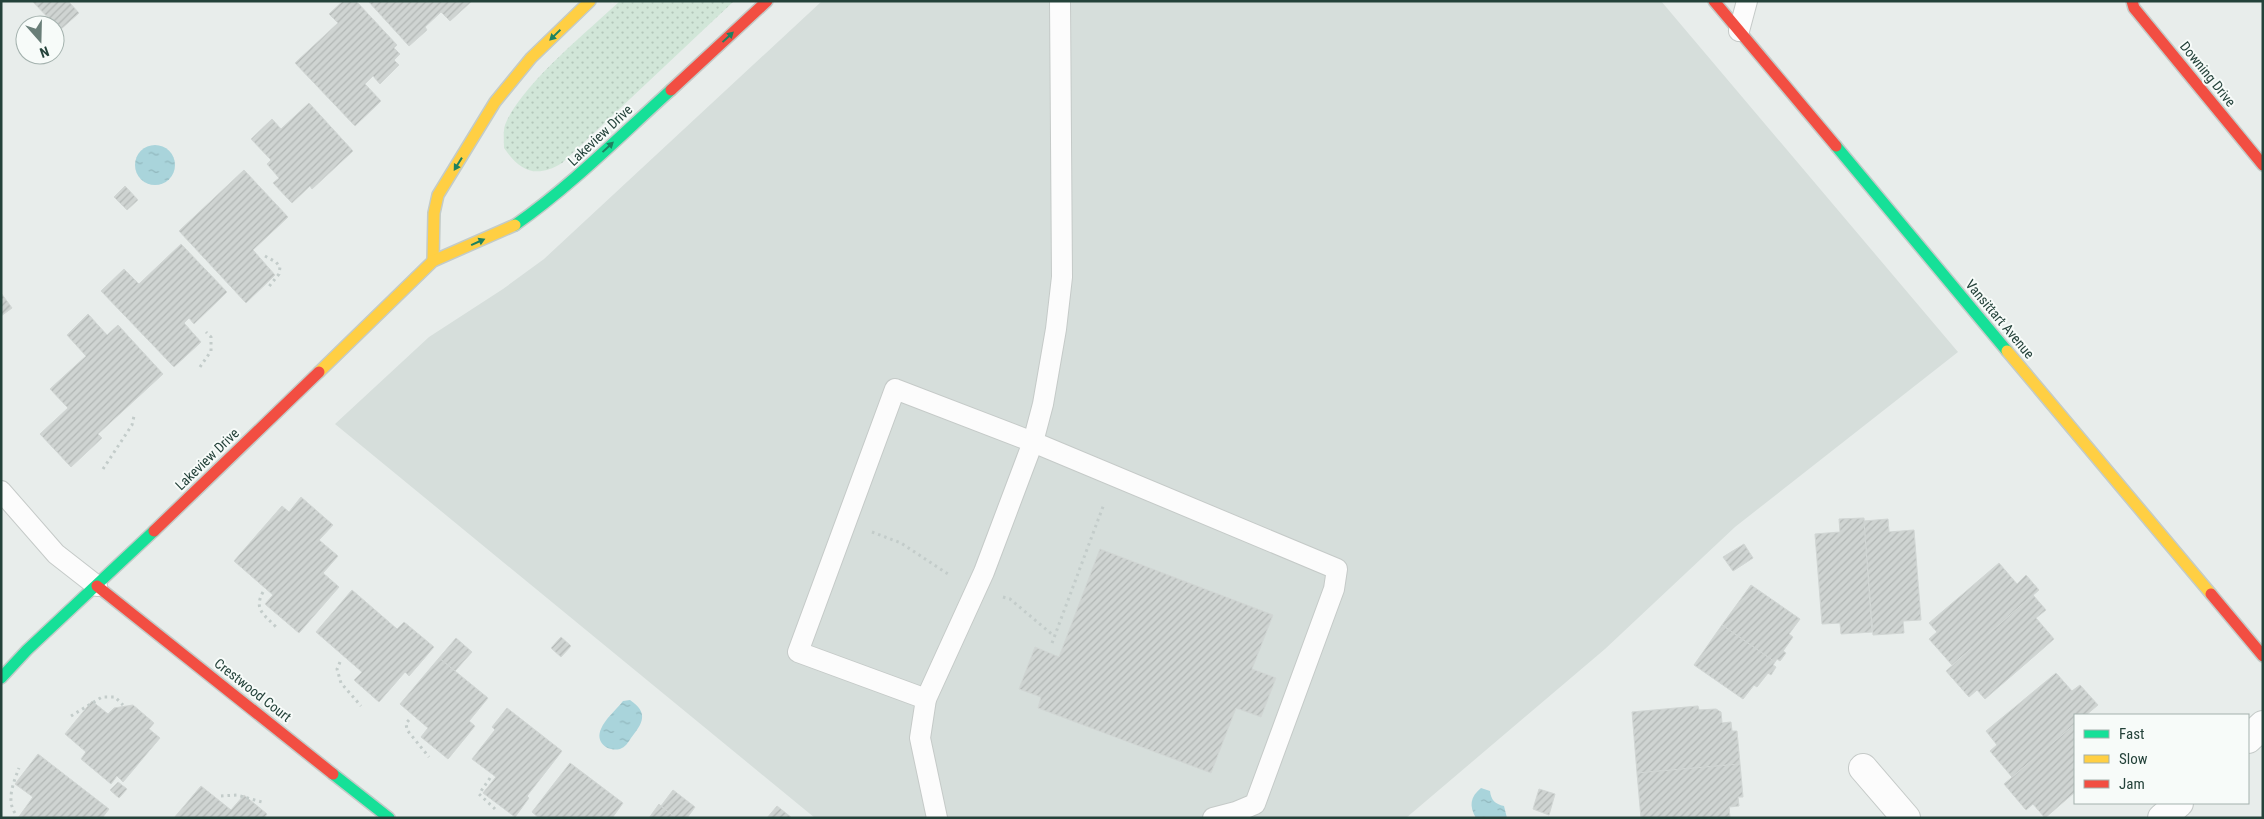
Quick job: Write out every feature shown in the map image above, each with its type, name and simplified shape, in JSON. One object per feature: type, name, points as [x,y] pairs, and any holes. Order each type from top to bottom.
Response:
[{"type":"street","points":[[433,261],[434,213],[438,195],[494,102],[531,58],[590,1]]},
{"type":"street","name":"Lakeview Drive","points":[[1,678],[27,650],[97,586],[433,261],[513,226],[535,211],[588,166],[767,1]]},
{"type":"street","name":"Vansittart Avenue","points":[[1714,1],[2263,656]]},
{"type":"street","name":"Downing Drive","points":[[2132,1],[2134,8],[2263,165]]},
{"type":"street","name":"Crestwood Court","points":[[97,586],[389,818]]},
{"type":"street","points":[[2249,738],[2263,725]]},
{"type":"street","points":[[1862,768],[1906,818]]},
{"type":"street","points":[[2162,818],[2177,804]]},
{"type":"lane","points":[[937,818],[920,738],[926,699],[984,572],[1033,442],[1043,404],[1056,329],[1062,277],[1060,1]]},
{"type":"lane","points":[[1739,31],[1746,1]]},
{"type":"lane","points":[[926,699],[798,652],[895,388],[1033,442],[1337,569],[1334,590],[1255,804],[1236,812],[1213,818]]},
{"type":"lane","points":[[1,491],[56,554],[97,586]]},
{"type":"path","points":[[265,256],[276,262],[280,267],[279,274],[267,289]]},
{"type":"path","points":[[200,367],[211,351],[211,337],[206,332]]},
{"type":"path","points":[[103,469],[132,424],[134,416]]},
{"type":"path","points":[[1052,643],[1114,477]]},
{"type":"path","points":[[263,592],[258,601],[259,609],[277,628]]},
{"type":"path","points":[[340,662],[337,668],[341,683],[362,706]]},
{"type":"path","points":[[71,716],[102,697],[115,697],[123,704]]},
{"type":"path","points":[[409,720],[406,723],[407,730],[429,757]]},
{"type":"path","points":[[15,814],[11,802],[12,785],[19,768]]},
{"type":"path","points":[[490,778],[478,794],[495,809]]},
{"type":"path","points":[[221,796],[237,795],[262,802]]},
{"type":"shaded area","points":[[822,1],[1661,1],[1958,352],[1735,527],[1605,649],[1406,818],[815,818],[335,424],[429,337],[503,289],[544,259]]},
{"type":"green space","points":[[620,1],[734,1],[562,163],[544,171],[529,170],[523,167],[504,148],[504,127],[513,110],[525,93],[556,60]]},
{"type":"water","points":[[155,145],[169,151],[175,165],[169,179],[155,185],[141,179],[135,165],[141,151]]},
{"type":"water","points":[[630,700],[640,709],[642,714],[641,723],[628,743],[620,749],[611,749],[601,742],[600,734],[603,725],[623,701]]},
{"type":"water","points":[[1481,788],[1490,791],[1494,801],[1504,806],[1507,818],[1476,818],[1472,810],[1472,802]]},
{"type":"building","points":[[32,1],[68,1],[79,13],[65,26],[65,15],[46,15]]},
{"type":"building","points":[[343,1],[356,1],[397,45],[394,48],[400,54],[394,60],[399,65],[380,84],[373,76],[365,84],[381,101],[355,126],[295,63],[338,23],[329,14]]},
{"type":"building","points":[[368,1],[472,1],[450,21],[441,12],[425,27],[427,30],[409,46]]},
{"type":"building","points":[[309,103],[353,151],[312,189],[310,186],[292,203],[273,183],[279,178],[267,164],[271,160],[251,139],[272,119],[281,129]]},
{"type":"building","points":[[244,170],[288,217],[253,250],[275,275],[246,303],[179,231]]},
{"type":"building","points":[[125,186],[138,200],[127,210],[114,197]]},
{"type":"building","points":[[181,244],[227,292],[194,324],[189,318],[184,323],[201,342],[174,367],[101,291],[124,269],[139,284]]},
{"type":"building","points":[[1,293],[12,308],[1,316]]},
{"type":"building","points":[[88,314],[107,335],[118,325],[163,374],[98,434],[102,438],[71,467],[40,434],[68,408],[50,389],[86,356],[67,335]]},
{"type":"building","points":[[301,497],[333,525],[319,540],[338,556],[323,573],[339,587],[299,633],[265,604],[273,595],[234,561],[282,506],[289,512]]},
{"type":"building","points":[[1864,518],[1872,632],[1841,634],[1840,623],[1822,624],[1815,534],[1840,532],[1839,519]]},
{"type":"building","points":[[1888,519],[1889,532],[1914,530],[1921,620],[1903,621],[1904,633],[1873,635],[1864,521]]},
{"type":"building","points":[[1744,544],[1753,558],[1733,571],[1723,557]]},
{"type":"building","points":[[1100,549],[1273,615],[1252,669],[1276,678],[1261,717],[1236,708],[1211,773],[1038,708],[1041,697],[1019,689],[1035,647],[1059,657]]},
{"type":"building","points":[[1999,563],[2017,584],[2026,575],[2039,590],[1952,665],[1929,639],[1937,632],[1929,623]]},
{"type":"building","points":[[1751,585],[1800,619],[1789,634],[1793,637],[1783,651],[1786,653],[1780,661],[1777,659],[1775,662],[1722,625]]},
{"type":"building","points":[[352,590],[397,629],[404,622],[434,647],[409,676],[405,672],[379,702],[354,680],[362,672],[316,632]]},
{"type":"building","points":[[2033,595],[2046,610],[2036,618],[2054,639],[1985,699],[1977,690],[1969,697],[1946,671]]},
{"type":"building","points":[[1722,625],[1775,662],[1773,665],[1776,667],[1771,675],[1768,673],[1757,687],[1754,685],[1743,699],[1694,665]]},
{"type":"building","points":[[561,637],[571,646],[561,657],[551,648]]},
{"type":"building","points":[[456,638],[472,652],[455,671],[439,658]]},
{"type":"building","points":[[439,658],[488,698],[469,721],[475,726],[448,759],[421,737],[428,728],[400,704]]},
{"type":"building","points":[[2056,673],[2072,691],[2080,685],[2098,705],[2087,714],[2074,714],[2074,725],[2012,777],[1990,751],[1997,745],[1986,731]]},
{"type":"building","points":[[92,701],[108,714],[114,708],[133,705],[154,723],[149,729],[160,738],[123,782],[117,776],[111,784],[81,759],[86,752],[65,734]]},
{"type":"building","points":[[1698,706],[1699,710],[1716,709],[1721,712],[1722,723],[1731,722],[1732,731],[1737,731],[1740,764],[1637,773],[1632,712]]},
{"type":"building","points":[[507,708],[562,751],[527,796],[529,798],[515,817],[483,793],[496,777],[472,759],[495,730],[492,727]]},
{"type":"building","points":[[2074,725],[2074,793],[2045,818],[2033,804],[2026,810],[2004,784]]},
{"type":"building","points":[[38,754],[109,809],[102,818],[18,818],[33,797],[15,784]]},
{"type":"building","points":[[570,763],[623,803],[612,818],[539,818],[532,812]]},
{"type":"building","points":[[1740,764],[1743,797],[1738,797],[1739,806],[1729,807],[1730,818],[1641,818],[1637,773]]},
{"type":"building","points":[[118,782],[127,789],[119,798],[110,790]]},
{"type":"building","points":[[201,786],[231,810],[244,795],[267,814],[264,818],[174,818]]},
{"type":"building","points":[[1539,789],[1555,794],[1549,815],[1533,809]]},
{"type":"building","points":[[673,790],[695,807],[687,818],[676,818],[661,806]]},
{"type":"building","points":[[659,804],[661,806],[676,818],[649,818]]},
{"type":"building","points":[[777,806],[792,818],[767,818]]},
{"type":"traffic: fast","points":[[515,225],[576,177],[671,90]]},
{"type":"traffic: fast","points":[[1836,146],[2007,351]]},
{"type":"traffic: fast","points":[[1,678],[27,650],[154,531]]},
{"type":"traffic: fast","points":[[333,774],[389,818]]},
{"type":"traffic: slow","points":[[433,261],[434,213],[438,195],[495,102],[531,58],[590,1]]},
{"type":"traffic: slow","points":[[319,372],[433,261],[515,225]]},
{"type":"traffic: slow","points":[[2007,351],[2211,594]]},
{"type":"traffic: jam","points":[[671,90],[767,1]]},
{"type":"traffic: jam","points":[[1714,1],[1836,146]]},
{"type":"traffic: jam","points":[[2132,1],[2134,8],[2263,165]]},
{"type":"traffic: jam","points":[[154,531],[319,372]]},
{"type":"traffic: jam","points":[[97,586],[333,774]]},
{"type":"traffic: jam","points":[[2211,594],[2263,656]]}]
